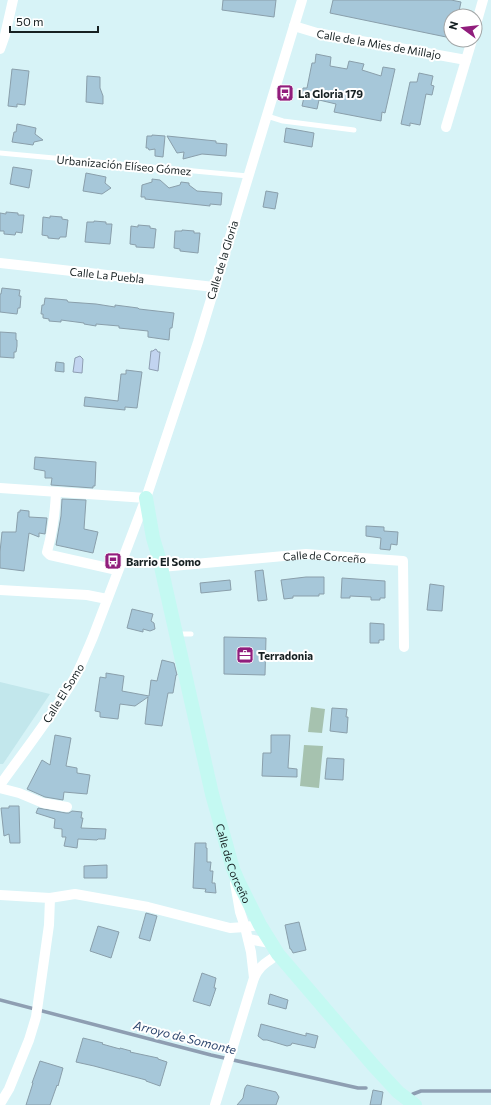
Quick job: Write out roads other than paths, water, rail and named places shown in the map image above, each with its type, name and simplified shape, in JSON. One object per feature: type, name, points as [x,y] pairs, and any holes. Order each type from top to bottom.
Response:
[{"type":"main road","name":"Calle de Corceño","points":[[146,498],[152,538],[161,567],[212,794],[233,869],[239,883],[274,949],[373,1065],[398,1092],[415,1105]]},
{"type":"main road","name":"Calle de Corceño","points":[[138,519],[152,538]]},
{"type":"street","points":[[0,49],[5,35],[13,0]]},
{"type":"street","name":"Calle de la Gloria","points":[[138,519],[198,342],[302,0]]},
{"type":"street","name":"Calle de la Mies de Millajo","points":[[294,26],[317,33],[466,60]]},
{"type":"street","points":[[446,127],[470,48]]},
{"type":"street","name":"Calle La Puebla","points":[[0,263],[214,287]]},
{"type":"street","points":[[0,488],[146,498]]},
{"type":"street","points":[[56,492],[55,514],[46,552],[50,555],[118,570]]},
{"type":"street","name":"Calle El Somo","points":[[0,784],[51,714],[74,678],[87,651],[138,519]]},
{"type":"street","name":"Calle de Corceño","points":[[161,567],[306,554],[403,561],[404,647]]},
{"type":"street","points":[[0,590],[87,595],[106,599]]},
{"type":"street","points":[[0,788],[19,793],[43,803],[67,807]]},
{"type":"street","points":[[233,869],[240,912],[251,952],[254,978]]},
{"type":"street","points":[[0,895],[50,898],[75,894],[148,907],[230,928],[260,925]]},
{"type":"street","points":[[0,1104],[9,1089],[29,1040],[36,1017],[49,924],[50,898]]},
{"type":"street","points":[[215,1105],[257,970],[261,967],[274,949],[248,939]]},
{"type":"lane","points":[[266,116],[284,121],[354,130]]},
{"type":"lane","name":"Urbanización Elíseo Gómez","points":[[0,153],[248,176]]},
{"type":"lane","points":[[176,634],[191,634]]},
{"type":"waterway","name":"Arroyo de Somonte","points":[[0,1000],[211,1055],[358,1088],[366,1088]]},
{"type":"waterway","points":[[413,1094],[421,1091],[491,1091]]},
{"type":"place","name":"La Gloria 179","points":[[285,93]]},
{"type":"place","name":"Barrio El Somo","points":[[113,561]]},
{"type":"place","name":"Terradonia","points":[[245,655]]}]
